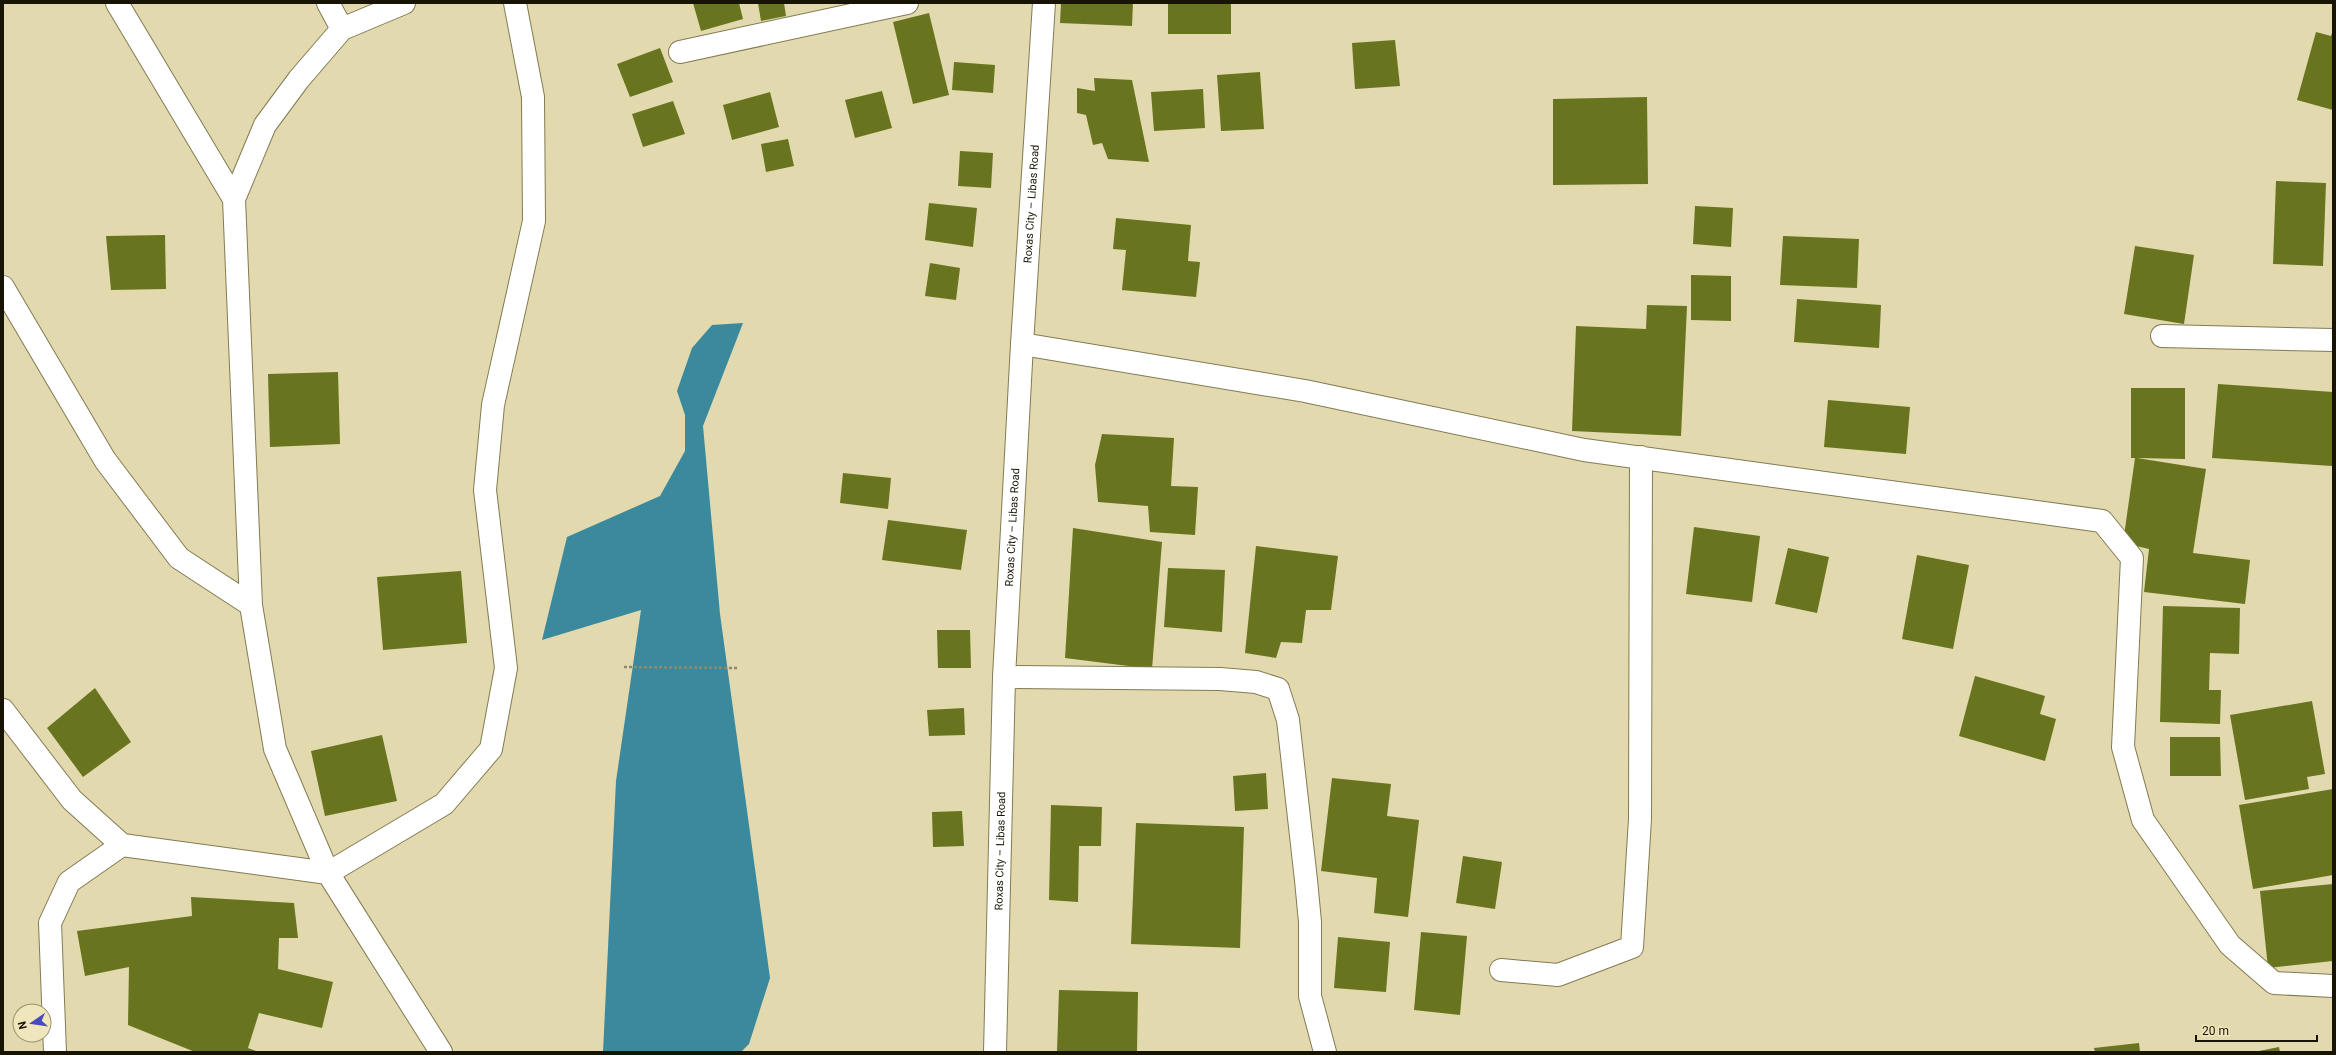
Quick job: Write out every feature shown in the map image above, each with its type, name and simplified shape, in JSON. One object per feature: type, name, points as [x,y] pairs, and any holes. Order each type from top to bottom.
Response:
[{"type":"street","points":[[117,3],[234,199]]},
{"type":"street","points":[[328,3],[342,28]]},
{"type":"street","points":[[404,3],[342,28],[299,79],[265,125],[234,199],[251,605],[275,749],[328,872],[441,1052]]},
{"type":"street","points":[[3,710],[72,800],[122,845],[328,872],[444,804],[491,748],[506,668],[485,490],[494,404],[534,221],[533,97],[515,3]]},
{"type":"street","points":[[680,52],[907,3]]},
{"type":"street","name":"Roxas City – Libas Road","points":[[995,1052],[1004,676],[1022,344],[1044,3]]},
{"type":"street","points":[[3,287],[105,460],[179,558],[251,605]]},
{"type":"street","points":[[2162,336],[2333,340]]},
{"type":"street","points":[[1022,344],[1305,391],[1584,450],[2102,521],[2132,558],[2123,747],[2143,820],[2230,945],[2274,982],[2333,986]]},
{"type":"street","points":[[1501,970],[1558,974],[1632,947],[1640,818],[1641,457]]},
{"type":"street","points":[[1004,676],[1220,679],[1256,682],[1278,690],[1288,720],[1306,880],[1310,922],[1310,996],[1325,1052]]},
{"type":"street","points":[[55,1052],[50,923],[69,882],[122,845]]},
{"type":"path","points":[[624,667],[738,668]]},
{"type":"water","points":[[743,323],[703,426],[720,614],[770,978],[749,1044],[741,1052],[603,1052],[616,781],[641,610],[542,640],[567,537],[660,496],[685,451],[685,415],[677,391],[692,348],[712,325]]},
{"type":"building","points":[[693,3],[739,3],[743,19],[701,31]]},
{"type":"building","points":[[758,3],[784,3],[786,16],[761,21]]},
{"type":"building","points":[[1061,3],[1133,3],[1132,26],[1060,23]]},
{"type":"building","points":[[1168,3],[1231,3],[1231,34],[1168,34]]},
{"type":"building","points":[[929,13],[949,95],[913,104],[893,22]]},
{"type":"building","points":[[2333,30],[2333,110],[2297,100],[2316,32],[2331,36]]},
{"type":"building","points":[[1395,40],[1400,86],[1355,89],[1352,43]]},
{"type":"building","points":[[660,48],[673,82],[630,97],[617,64]]},
{"type":"building","points":[[954,62],[995,65],[993,93],[952,90]]},
{"type":"building","points":[[1260,72],[1264,129],[1221,131],[1217,75]]},
{"type":"building","points":[[1094,78],[1132,80],[1149,162],[1108,159],[1102,143],[1093,145],[1086,115],[1077,113],[1077,88],[1095,91]]},
{"type":"building","points":[[1203,89],[1205,128],[1154,131],[1151,92]]},
{"type":"building","points":[[882,91],[892,128],[855,138],[845,100]]},
{"type":"building","points":[[770,92],[779,127],[732,140],[723,105]]},
{"type":"building","points":[[1647,97],[1648,184],[1553,185],[1553,99]]},
{"type":"building","points":[[673,101],[685,134],[643,147],[632,114]]},
{"type":"building","points":[[788,139],[794,166],[766,172],[761,144]]},
{"type":"building","points":[[960,151],[993,153],[991,188],[958,186]]},
{"type":"building","points":[[2276,181],[2326,183],[2323,266],[2273,264]]},
{"type":"building","points":[[929,203],[977,208],[973,247],[925,240]]},
{"type":"building","points":[[1695,206],[1733,208],[1731,247],[1693,244]]},
{"type":"building","points":[[1116,218],[1191,225],[1188,261],[1200,262],[1196,297],[1122,290],[1126,250],[1113,249]]},
{"type":"building","points":[[165,235],[166,289],[111,290],[106,236]]},
{"type":"building","points":[[1783,236],[1859,239],[1857,288],[1780,285]]},
{"type":"building","points":[[2135,246],[2194,255],[2184,324],[2124,314]]},
{"type":"building","points":[[930,263],[960,268],[956,300],[925,296]]},
{"type":"building","points":[[1691,275],[1731,276],[1731,321],[1691,320]]},
{"type":"building","points":[[1797,299],[1881,305],[1879,348],[1794,342]]},
{"type":"building","points":[[1647,305],[1687,306],[1681,436],[1572,431],[1576,326],[1646,329]]},
{"type":"building","points":[[338,372],[340,444],[270,447],[268,374]]},
{"type":"building","points":[[2218,384],[2333,392],[2332,466],[2212,458]]},
{"type":"building","points":[[2131,388],[2185,388],[2185,459],[2137,458],[2206,469],[2193,553],[2250,560],[2245,604],[2144,592],[2149,549],[2123,543],[2135,458],[2131,458]]},
{"type":"building","points":[[1828,400],[1910,407],[1906,454],[1824,447]]},
{"type":"building","points":[[1102,434],[1174,438],[1171,486],[1198,487],[1195,535],[1150,532],[1148,506],[1098,502],[1095,465]]},
{"type":"building","points":[[843,473],[891,478],[888,509],[840,503]]},
{"type":"building","points":[[888,520],[967,530],[961,570],[882,560]]},
{"type":"building","points":[[1694,527],[1760,536],[1752,602],[1686,594]]},
{"type":"building","points":[[1073,528],[1162,542],[1152,669],[1065,658]]},
{"type":"building","points":[[1256,546],[1338,556],[1331,610],[1306,610],[1302,643],[1281,642],[1276,658],[1245,653]]},
{"type":"building","points":[[1788,548],[1829,557],[1817,613],[1775,604]]},
{"type":"building","points":[[1917,555],[1969,565],[1953,649],[1902,639]]},
{"type":"building","points":[[1168,568],[1225,570],[1222,632],[1164,627]]},
{"type":"building","points":[[461,571],[467,643],[383,650],[377,577]]},
{"type":"building","points":[[2163,606],[2240,608],[2239,654],[2210,653],[2209,690],[2221,690],[2220,724],[2160,722]]},
{"type":"building","points":[[937,630],[970,630],[971,668],[938,668]]},
{"type":"building","points":[[1975,676],[2045,696],[2040,714],[2056,719],[2045,761],[1959,736]]},
{"type":"building","points":[[95,688],[131,742],[83,777],[47,728]]},
{"type":"building","points":[[2312,701],[2325,774],[2307,777],[2309,789],[2245,800],[2230,715]]},
{"type":"building","points":[[964,708],[965,735],[929,736],[927,710]]},
{"type":"building","points":[[382,735],[397,801],[325,816],[311,751]]},
{"type":"building","points":[[2170,737],[2220,737],[2221,776],[2170,776]]},
{"type":"building","points":[[1266,773],[1268,809],[1235,811],[1233,776]]},
{"type":"building","points":[[1332,778],[1391,784],[1387,816],[1419,820],[1408,917],[1374,913],[1377,878],[1321,871]]},
{"type":"building","points":[[2333,789],[2333,875],[2253,889],[2239,805]]},
{"type":"building","points":[[1051,805],[1102,807],[1101,846],[1079,846],[1078,902],[1049,900]]},
{"type":"building","points":[[962,811],[964,846],[933,847],[932,812]]},
{"type":"building","points":[[1136,823],[1244,827],[1240,948],[1131,944]]},
{"type":"building","points":[[1463,856],[1502,862],[1495,909],[1456,903]]},
{"type":"building","points":[[2333,884],[2333,961],[2268,968],[2260,891]]},
{"type":"building","points":[[191,897],[294,903],[298,938],[279,938],[278,969],[333,982],[322,1028],[259,1013],[248,1048],[259,1052],[195,1052],[128,1025],[129,967],[85,976],[77,931],[192,916]]},
{"type":"building","points":[[1421,932],[1467,936],[1460,1015],[1414,1010]]},
{"type":"building","points":[[1338,937],[1390,942],[1386,992],[1334,988]]},
{"type":"building","points":[[1059,990],[1138,992],[1137,1052],[1057,1052]]},
{"type":"building","points":[[2139,1043],[2140,1052],[2095,1052],[2094,1048]]},
{"type":"building","points":[[2279,1047],[2280,1052],[2259,1052],[2259,1051]]}]
